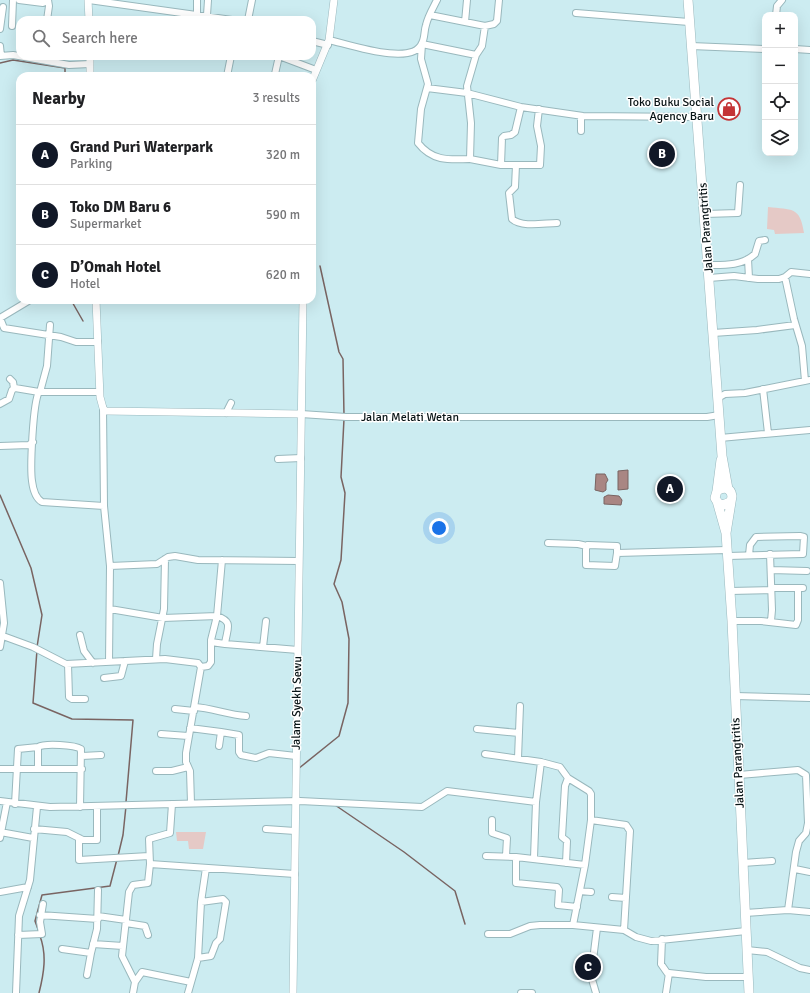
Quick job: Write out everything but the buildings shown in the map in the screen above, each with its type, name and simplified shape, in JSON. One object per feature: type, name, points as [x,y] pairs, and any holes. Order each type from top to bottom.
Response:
[{"type":"main road","name":"Jalan Parangtritis","points":[[688,0],[705,214],[720,438],[728,489]]},
{"type":"main road","name":"Jalan Parangtritis","points":[[717,491],[722,456]]},
{"type":"main road","points":[[721,488],[728,489],[732,494],[730,502],[723,505],[717,501],[715,496],[717,491],[721,488]]},
{"type":"main road","name":"Jalan Parangtritis","points":[[717,501],[726,533],[728,553],[750,993]]},
{"type":"main road","name":"Jalan Parangtritis","points":[[726,533],[730,502]]},
{"type":"street","points":[[12,26],[13,0]]},
{"type":"street","points":[[19,0],[43,3],[48,0],[49,6],[47,16]]},
{"type":"street","points":[[89,16],[89,0],[212,16]]},
{"type":"street","points":[[197,0],[197,14]]},
{"type":"street","points":[[207,15],[208,0]]},
{"type":"street","points":[[249,16],[252,0]]},
{"type":"street","points":[[290,60],[316,70],[329,42],[334,0]]},
{"type":"street","points":[[438,0],[425,26],[421,57],[428,78],[427,88],[421,109],[418,143],[428,154],[439,159],[470,159],[501,165],[540,165],[541,146],[537,126],[539,109]]},
{"type":"street","points":[[465,22],[467,0]]},
{"type":"street","points":[[430,15],[485,26],[494,24],[497,21],[499,0]]},
{"type":"street","points":[[776,12],[777,6],[782,0]]},
{"type":"street","points":[[0,29],[3,7]]},
{"type":"street","points":[[576,13],[690,22]]},
{"type":"street","points":[[470,159],[472,123],[467,93],[468,81],[476,55],[482,46],[485,26]]},
{"type":"street","points":[[316,41],[329,42],[401,55],[416,51],[422,44]]},
{"type":"street","points":[[422,44],[476,55]]},
{"type":"street","points":[[0,46],[0,56],[16,56]]},
{"type":"street","points":[[691,46],[762,48]]},
{"type":"street","points":[[798,49],[810,50]]},
{"type":"street","points":[[45,60],[60,64],[90,64]]},
{"type":"street","points":[[60,64],[61,60]]},
{"type":"street","points":[[90,60],[90,72]]},
{"type":"street","points":[[228,72],[230,60]]},
{"type":"street","points":[[275,72],[278,60]]},
{"type":"street","points":[[427,88],[467,93],[521,106],[581,116],[697,117]]},
{"type":"street","points":[[501,165],[502,138],[515,132],[521,106]]},
{"type":"street","points":[[581,116],[581,131]]},
{"type":"street","points":[[516,165],[515,188],[510,193],[512,219],[525,224],[558,222]]},
{"type":"street","points":[[705,214],[738,214],[740,185]]},
{"type":"street","points":[[708,265],[733,264],[748,259],[755,254],[758,241],[765,240]]},
{"type":"street","points":[[748,259],[750,278]]},
{"type":"street","points":[[709,278],[734,276],[764,280],[785,277],[791,272],[810,274]]},
{"type":"street","points":[[718,398],[725,394],[808,381],[802,346],[795,325],[785,277]]},
{"type":"street","points":[[23,304],[0,318],[2,326],[8,330],[68,339],[76,342],[98,342]]},
{"type":"street","points":[[96,304],[99,392],[103,408],[104,506],[110,566],[109,662]]},
{"type":"street","name":"Jalam Syekh Sewu","points":[[293,993],[295,831],[297,801],[296,756],[303,304]]},
{"type":"street","points":[[50,325],[47,366],[36,408],[31,480],[35,494],[39,500],[49,503],[104,506]]},
{"type":"street","points":[[713,333],[757,330],[795,325]]},
{"type":"street","points":[[0,404],[10,399],[14,388],[10,379]]},
{"type":"street","points":[[14,388],[39,392],[99,392]]},
{"type":"street","points":[[763,389],[768,433]]},
{"type":"street","points":[[226,413],[231,403]]},
{"type":"street","name":"Jalan Melati Wetan","points":[[103,408],[110,412],[301,414],[346,417],[707,417],[719,415]]},
{"type":"street","points":[[720,438],[810,430]]},
{"type":"street","points":[[0,446],[29,445],[33,442]]},
{"type":"street","points":[[278,459],[301,458]]},
{"type":"street","points":[[617,552],[728,553],[749,555],[803,554],[804,537],[756,537],[750,545],[749,555]]},
{"type":"street","points":[[548,543],[578,544],[587,546],[617,546],[615,566],[587,566],[587,546]]},
{"type":"street","points":[[770,554],[772,610],[770,621]]},
{"type":"street","points":[[110,566],[157,564],[165,559],[175,556],[194,560],[299,561]]},
{"type":"street","points":[[156,659],[157,644],[163,618],[166,594],[165,559]]},
{"type":"street","points":[[201,667],[210,664],[211,642],[217,616],[222,560]]},
{"type":"street","points":[[771,570],[807,571]]},
{"type":"street","points":[[0,583],[4,614],[3,636],[0,647]]},
{"type":"street","points":[[730,591],[800,588],[798,620],[796,625],[770,621],[732,622]]},
{"type":"street","points":[[110,609],[163,618],[217,616],[228,621],[225,644]]},
{"type":"street","points":[[263,647],[266,621]]},
{"type":"street","points":[[80,635],[84,651],[93,663]]},
{"type":"street","points":[[3,636],[68,664],[156,659],[196,662],[201,667]]},
{"type":"street","points":[[211,642],[298,650]]},
{"type":"street","points":[[104,678],[121,676],[125,661]]},
{"type":"street","points":[[68,664],[69,696],[72,699],[85,699]]},
{"type":"street","points":[[191,803],[186,753],[201,667]]},
{"type":"street","points":[[735,696],[810,698]]},
{"type":"street","points":[[518,758],[520,706]]},
{"type":"street","points":[[175,709],[210,709],[227,714],[246,716]]},
{"type":"street","points":[[190,728],[239,735],[239,752],[241,755],[256,758],[269,753],[296,756]]},
{"type":"street","points":[[477,729],[519,733]]},
{"type":"street","points":[[219,746],[220,732]]},
{"type":"street","points":[[161,734],[188,736]]},
{"type":"street","points":[[15,804],[18,749],[45,745],[79,747],[81,749],[82,769],[80,807]]},
{"type":"street","points":[[38,747],[38,768]]},
{"type":"street","points":[[485,754],[518,758],[560,767],[568,778],[589,791],[591,794],[591,820],[585,865],[573,925]]},
{"type":"street","points":[[82,756],[101,755]]},
{"type":"street","points":[[534,858],[536,802],[541,762]]},
{"type":"street","points":[[156,771],[172,771],[188,767]]},
{"type":"street","points":[[0,769],[82,769]]},
{"type":"street","points":[[739,775],[802,770],[806,775],[808,788],[808,820],[806,833],[799,841],[788,910]]},
{"type":"street","points":[[566,863],[567,841],[562,836],[565,786],[568,778]]},
{"type":"street","points":[[0,801],[37,807],[97,807],[297,801],[422,807],[447,791],[536,802]]},
{"type":"street","points":[[7,802],[0,834],[33,838]]},
{"type":"street","points":[[135,982],[123,959],[123,946],[130,889],[133,885],[148,883],[150,838],[170,833],[172,804]]},
{"type":"street","points":[[16,993],[20,908],[28,887],[37,807]]},
{"type":"street","points":[[34,829],[67,832],[82,840],[97,840],[97,807]]},
{"type":"street","points":[[492,820],[492,834],[507,838],[506,856]]},
{"type":"street","points":[[591,820],[626,825],[629,827],[624,930]]},
{"type":"street","points":[[266,829],[295,831]]},
{"type":"street","points":[[79,838],[79,860],[123,859],[149,856]]},
{"type":"street","points":[[486,856],[534,858],[585,865]]},
{"type":"street","points":[[516,857],[516,883],[557,888],[559,890],[558,904],[577,907]]},
{"type":"street","points":[[743,863],[772,861]]},
{"type":"street","points":[[150,864],[295,874]]},
{"type":"street","points":[[188,993],[198,958],[201,902],[206,868]]},
{"type":"street","points":[[794,869],[810,872]]},
{"type":"street","points":[[0,892],[28,887]]},
{"type":"street","points":[[87,975],[98,917],[98,890]]},
{"type":"street","points":[[580,891],[591,892]]},
{"type":"street","points":[[612,897],[626,898]]},
{"type":"street","points":[[198,958],[211,956],[214,946],[221,937],[226,902],[223,899],[201,902]]},
{"type":"street","points":[[18,935],[39,934],[40,915],[43,904]]},
{"type":"street","points":[[745,914],[788,910],[810,912]]},
{"type":"street","points":[[40,915],[98,917],[126,921],[145,926],[148,935]]},
{"type":"street","points":[[488,934],[510,934],[530,926],[540,925],[573,925],[624,930],[643,940],[746,932]]},
{"type":"street","points":[[596,993],[591,976],[597,928]]},
{"type":"street","points":[[662,939],[661,964],[668,974],[666,993]]},
{"type":"street","points":[[94,944],[123,946]]},
{"type":"street","points":[[62,949],[91,953]]},
{"type":"street","points":[[747,950],[767,952],[800,968],[810,970]]},
{"type":"street","points":[[133,993],[135,982],[142,972],[191,982]]},
{"type":"street","points":[[668,974],[749,977]]},
{"type":"street","points":[[521,993],[532,993]]},
{"type":"shaded area","points":[[768,207],[789,209],[794,211],[800,218],[804,233],[775,234],[774,230],[767,229]]},
{"type":"shaded area","points":[[628,470],[628,489],[618,490],[618,471]]},
{"type":"shaded area","points":[[596,474],[605,474],[608,480],[606,483],[606,490],[603,492],[595,490]]},
{"type":"shaded area","points":[[608,495],[619,496],[622,500],[621,505],[604,504],[604,497]]},
{"type":"shaded area","points":[[176,832],[206,832],[203,849],[189,849],[188,841],[177,841]]},
{"type":"waterway","points":[[0,63],[13,60],[65,68],[65,72]]},
{"type":"waterway","points":[[320,266],[339,352],[343,359],[344,416]]},
{"type":"waterway","points":[[73,304],[83,321]]},
{"type":"waterway","points":[[298,769],[339,736],[348,703],[349,639],[342,602],[334,584],[341,560],[345,493],[341,477],[344,419]]},
{"type":"waterway","points":[[0,495],[31,568],[42,615],[37,647]]},
{"type":"waterway","points":[[37,650],[33,703],[72,719],[133,720],[126,802]]},
{"type":"waterway","points":[[335,805],[404,852],[455,891],[465,924]]},
{"type":"waterway","points":[[118,856],[123,835],[126,806]]},
{"type":"waterway","points":[[39,932],[35,921],[42,895],[110,886],[117,859]]},
{"type":"waterway","points":[[39,993],[44,964],[44,950],[40,936]]},
{"type":"place","name":"Toko Buku Social Agency Baru","points":[[729,109]]},
{"type":"place","name":"Toko DM Baru 6","points":[[662,154]]},
{"type":"place","name":"Grand Puri Waterpark","points":[[670,489]]},
{"type":"place","name":"D’Omah Hotel","points":[[588,967]]}]
